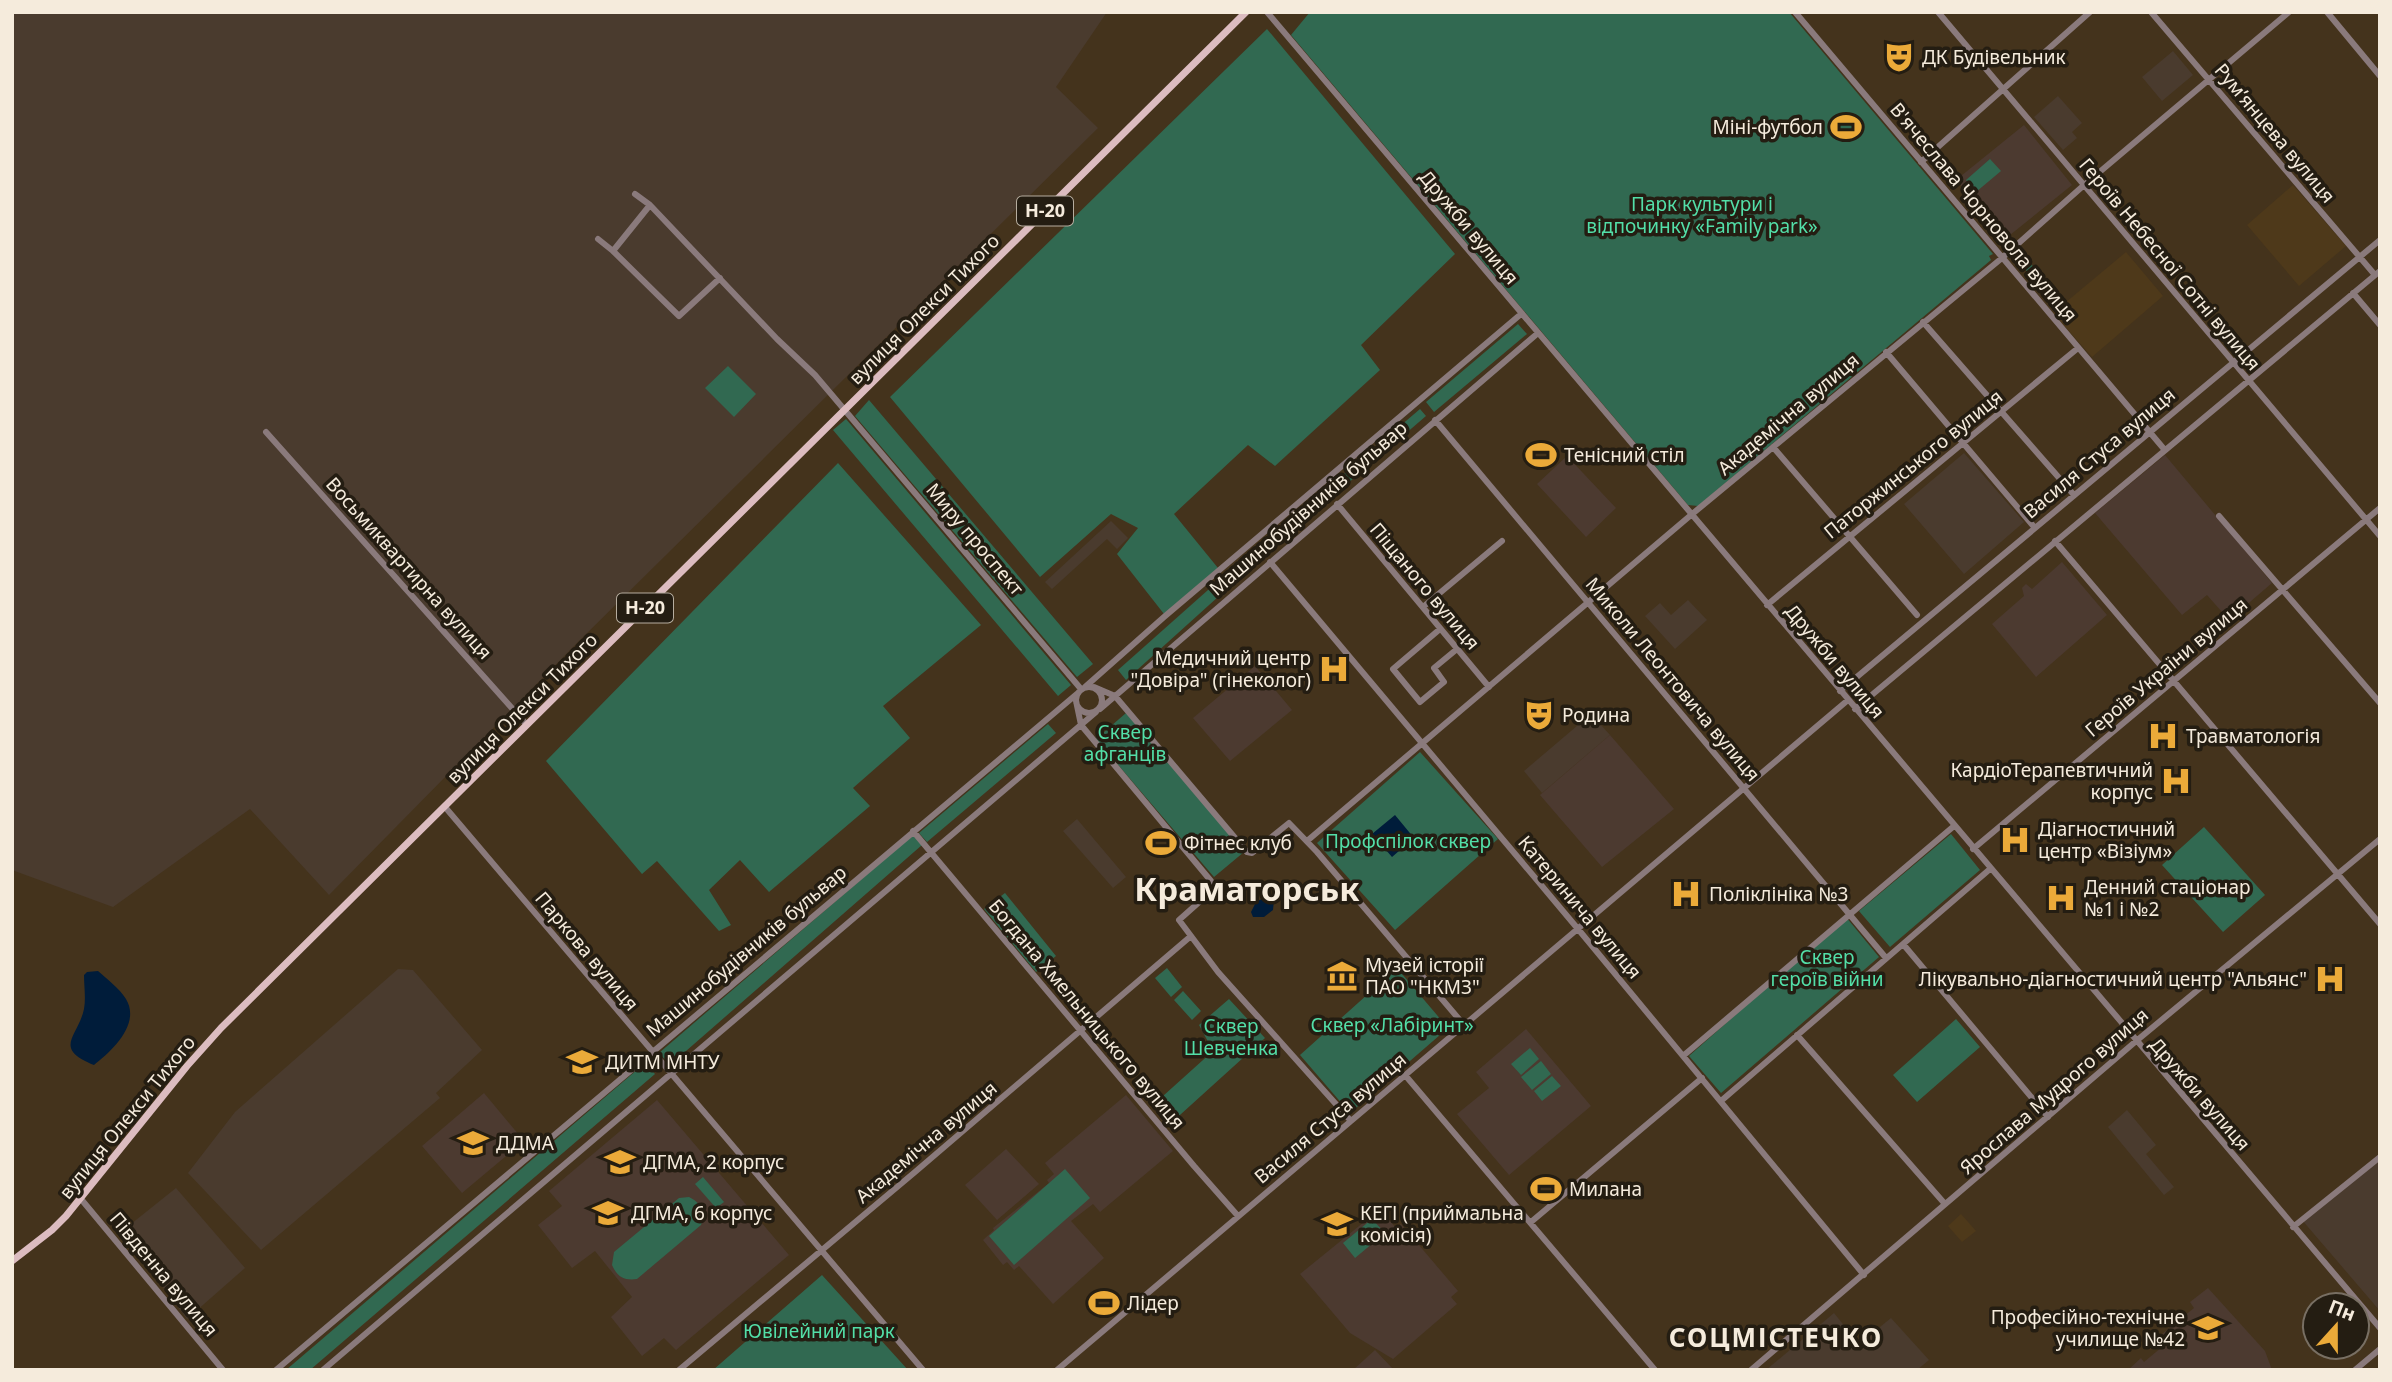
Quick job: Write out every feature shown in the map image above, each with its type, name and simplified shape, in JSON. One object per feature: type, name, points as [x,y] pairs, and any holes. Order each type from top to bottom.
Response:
[{"type":"main road","name":"вулиця Олекси Тихого","points":[[12,1261],[52,1230],[81,1199],[207,1042],[1246,12]]},
{"type":"street","name":"Дружби вулиця","points":[[1266,12],[2135,1042],[2380,1328]]},
{"type":"street","points":[[1797,15],[1807,12]]},
{"type":"street","name":"Героїв Небесної Сотні вулиця","points":[[1938,12],[2380,536]]},
{"type":"street","points":[[1921,162],[2090,12]]},
{"type":"street","name":"Рум’янцева вулиця","points":[[2151,12],[2360,257],[2377,273]]},
{"type":"street","name":"Академічна вулиця","points":[[1307,841],[1691,515],[2002,258],[2289,12]]},
{"type":"street","points":[[2327,12],[2380,76]]},
{"type":"street","name":"В'ячеслава Чорновола вулиця","points":[[1797,15],[2164,449]]},
{"type":"street","name":"Миру проспект","points":[[635,194],[650,205],[777,339],[815,375],[1081,690]]},
{"type":"street","points":[[613,251],[650,205]]},
{"type":"street","points":[[598,239],[679,316],[720,278]]},
{"type":"street","name":"Василя Стуса вулиця","points":[[1840,691],[2380,240]]},
{"type":"street","name":"Василя Стуса вулиця","points":[[1855,709],[2377,273]]},
{"type":"street","points":[[2353,293],[2380,325]]},
{"type":"street","name":"Машинобудівників бульвар","points":[[276,1370],[1081,690],[1521,314]]},
{"type":"street","points":[[1923,322],[2074,495]]},
{"type":"street","name":"Машинобудівників бульвар","points":[[323,1370],[1538,333]]},
{"type":"street","name":"Паторжинського вулиця","points":[[1767,605],[2078,348]]},
{"type":"street","points":[[1886,352],[2035,528]]},
{"type":"street","name":"Миколи Леонтовича вулиця","points":[[1435,420],[1886,958]]},
{"type":"street","name":"Восьмиквартирна вулиця","points":[[266,432],[527,725]]},
{"type":"street","points":[[1773,447],[1917,615]]},
{"type":"street","name":"Піщаного вулиця","points":[[1337,504],[1489,687]]},
{"type":"street","name":"Героїв України вулиця","points":[[1973,849],[2380,508]]},
{"type":"street","points":[[2219,516],[2380,703]]},
{"type":"street","points":[[1423,607],[1502,541]]},
{"type":"street","points":[[2055,541],[2380,924]]},
{"type":"street","name":"Катеринича вулиця","points":[[1269,562],[1578,929],[1864,1275]]},
{"type":"street","points":[[1440,628],[1393,669],[1420,702],[1444,682],[1434,668],[1457,649]]},
{"type":"street","points":[[1076,701],[1083,712],[1098,710],[1102,696],[1094,687]]},
{"type":"street","points":[[1351,1121],[1218,972],[1179,920],[1206,895],[1212,886],[1211,881],[1081,725],[1076,701],[1081,690],[1094,687],[1115,696],[1247,852],[1252,853],[1289,823],[1317,852],[1464,1025]]},
{"type":"street","name":"Василя Стуса вулиця","points":[[1057,1370],[1848,700]]},
{"type":"street","name":"Паркова вулиця","points":[[445,807],[923,1370]]},
{"type":"street","points":[[1683,1056],[1954,826]]},
{"type":"street","name":"Богдана Хмельницького вулиця","points":[[913,831],[1238,1216]]},
{"type":"street","name":"Ярослава Мудрого вулиця","points":[[1751,1370],[2135,1042],[2380,839]]},
{"type":"street","points":[[1721,1101],[1990,869]]},
{"type":"street","name":"Академічна вулиця","points":[[679,1370],[1191,936]]},
{"type":"street","points":[[1903,944],[2048,1117]]},
{"type":"street","points":[[1797,1035],[1945,1205]]},
{"type":"street","points":[[1405,1075],[1655,1370]]},
{"type":"street","points":[[1531,1222],[1702,1078]]},
{"type":"street","points":[[2293,1227],[2380,1157]]},
{"type":"street","name":"Південна вулиця","points":[[81,1199],[223,1370]]},
{"type":"street","points":[[2355,1370],[2380,1349]]},
{"type":"shaded area","points":[[12,12],[1107,12],[1056,87],[1098,128],[579,641],[329,895],[250,809],[113,907],[12,870]]},
{"type":"shaded area","points":[[2173,51],[2193,75],[2162,101],[2142,77]]},
{"type":"shaded area","points":[[2058,96],[2082,123],[2072,132],[2077,138],[2063,150],[2034,117]]},
{"type":"shaded area","points":[[2024,125],[2072,185],[2005,239],[1956,180]]},
{"type":"shaded area","points":[[2293,185],[2346,246],[2299,286],[2247,225]]},
{"type":"shaded area","points":[[2126,252],[2163,296],[2092,357],[2053,313]]},
{"type":"shaded area","points":[[1964,453],[2024,522],[1964,574],[1904,504]]},
{"type":"shaded area","points":[[2165,455],[2272,583],[2229,620],[2207,595],[2182,615],[2095,513]]},
{"type":"shaded area","points":[[1567,456],[1616,508],[1586,537],[1537,484]]},
{"type":"shaded area","points":[[1111,521],[1128,538],[1117,549],[1107,539],[1052,589],[1045,582]]},
{"type":"shaded area","points":[[2062,562],[2107,615],[2036,677],[1992,624],[2024,596],[2022,588],[2026,584],[2032,589]]},
{"type":"shaded area","points":[[1688,600],[1707,620],[1675,649],[1645,616],[1660,603],[1671,615]]},
{"type":"shaded area","points":[[1255,666],[1292,710],[1230,761],[1193,718]]},
{"type":"shaded area","points":[[1591,714],[1610,735],[1542,793],[1524,771]]},
{"type":"shaded area","points":[[1610,735],[1674,809],[1602,867],[1540,795]]},
{"type":"shaded area","points":[[1077,819],[1126,877],[1113,888],[1063,831]]},
{"type":"shaded area","points":[[398,969],[413,970],[482,1050],[436,1093],[440,1098],[261,1250],[188,1173],[235,1112]]},
{"type":"shaded area","points":[[1526,1029],[1591,1106],[1509,1175],[1457,1114],[1489,1088],[1476,1072]]},
{"type":"shaded area","name":"ДДМА","points":[[484,1093],[524,1141],[462,1193],[422,1146]]},
{"type":"shaded area","points":[[1126,1095],[1173,1151],[1100,1212],[1093,1204],[1071,1221],[1104,1258],[1053,1304],[1019,1266],[1014,1270],[1007,1262],[1003,1265],[983,1240],[993,1228],[1049,1183],[1047,1180],[1054,1174],[1045,1163]]},
{"type":"shaded area","points":[[657,1100],[789,1255],[676,1350],[664,1338],[642,1356],[611,1317],[632,1297],[595,1251],[572,1268],[538,1225],[562,1206],[549,1191]]},
{"type":"shaded area","points":[[2127,1110],[2156,1145],[2146,1154],[2174,1187],[2164,1195],[2108,1127]]},
{"type":"shaded area","points":[[1006,1149],[1039,1184],[997,1220],[965,1185]]},
{"type":"shaded area","points":[[2380,1161],[2380,1311],[2371,1300],[2371,1291],[2363,1291],[2302,1220]]},
{"type":"shaded area","points":[[176,1188],[245,1268],[187,1319],[121,1232]]},
{"type":"shaded area","points":[[1380,1209],[1396,1228],[1401,1224],[1458,1291],[1451,1297],[1457,1304],[1393,1359],[1350,1333],[1300,1274]]},
{"type":"shaded area","points":[[1961,1214],[1976,1231],[1962,1242],[1948,1226]]},
{"type":"shaded area","name":"Професійно-технічне училище №42","points":[[2208,1288],[2265,1351],[2272,1370],[2128,1370],[2141,1358],[2144,1362],[2162,1347],[2156,1339],[2194,1308],[2190,1302]]},
{"type":"shaded area","points":[[1834,1313],[1859,1344],[1891,1318],[1929,1360],[1917,1370],[1766,1370]]},
{"type":"shaded area","points":[[1375,1350],[1394,1370],[1353,1370]]},
{"type":"green space","name":"Парк культури і відпочинку «Family park»","points":[[1310,12],[1789,12],[1993,254],[1989,256],[1991,260],[1698,506],[1688,505],[1291,35]]},
{"type":"green space","points":[[1267,29],[1455,254],[1361,345],[1380,370],[1275,466],[1248,445],[1174,514],[1218,568],[1164,614],[1117,554],[1138,528],[1111,514],[1040,577],[890,397]]},
{"type":"green space","points":[[1990,159],[2001,171],[1976,192],[1966,180]]},
{"type":"green space","points":[[2021,252],[2052,289],[2046,294],[2015,257]]},
{"type":"green space","points":[[1518,324],[1527,334],[1434,412],[1426,402]]},
{"type":"green space","points":[[728,366],[756,394],[734,417],[705,388]]},
{"type":"green space","points":[[869,400],[1093,664],[1077,677],[855,416]]},
{"type":"green space","points":[[1420,409],[1426,416],[1268,552],[1262,544]]},
{"type":"green space","points":[[846,419],[1071,685],[1058,696],[833,430]]},
{"type":"green space","points":[[838,463],[981,625],[883,706],[910,738],[853,788],[870,806],[769,892],[740,860],[709,890],[731,925],[719,931],[657,861],[642,874],[546,761]]},
{"type":"green space","points":[[1253,550],[1260,559],[1126,680],[1118,670]]},
{"type":"green space","name":"Сквер афганців","points":[[1126,713],[1244,852],[1214,877],[1096,739]]},
{"type":"green space","points":[[1048,724],[1056,733],[927,842],[919,833]]},
{"type":"green space","name":"Профспілок сквер","points":[[1420,752],[1498,839],[1395,930],[1317,843]]},
{"type":"green space","points":[[2204,827],[2265,895],[2223,932],[2162,865]]},
{"type":"green space","points":[[1951,834],[1980,870],[1890,947],[1859,911]]},
{"type":"green space","points":[[913,835],[922,845],[670,1065],[659,1053]]},
{"type":"green space","points":[[1005,893],[1056,956],[1036,972],[984,909]]},
{"type":"green space","name":"Сквер героїв війни","points":[[1846,917],[1879,957],[1721,1093],[1689,1056]]},
{"type":"green space","points":[[1167,968],[1182,987],[1171,997],[1155,978]]},
{"type":"green space","name":"Сквер «Лабіринт»","points":[[1397,968],[1448,1028],[1350,1113],[1300,1055]]},
{"type":"green space","points":[[1183,991],[1201,1011],[1192,1020],[1174,1000]]},
{"type":"green space","name":"Сквер Шевченка","points":[[1229,999],[1265,1038],[1170,1124],[1153,1105],[1213,1051],[1199,1025]]},
{"type":"green space","points":[[1956,1019],[1980,1047],[1917,1102],[1893,1075]]},
{"type":"green space","points":[[1530,1048],[1539,1059],[1521,1075],[1511,1064]]},
{"type":"green space","points":[[1541,1061],[1551,1074],[1532,1090],[1521,1077]]},
{"type":"green space","points":[[645,1063],[655,1074],[310,1370],[286,1370]]},
{"type":"green space","points":[[1552,1076],[1561,1086],[1542,1101],[1534,1091]]},
{"type":"green space","points":[[1065,1169],[1090,1198],[1014,1265],[989,1236]]},
{"type":"green space","points":[[703,1177],[724,1202],[716,1208],[695,1184]]},
{"type":"green space","points":[[689,1197],[702,1208],[701,1225],[637,1279],[625,1279],[619,1275],[612,1265],[614,1252],[679,1198]]},
{"type":"green space","points":[[1372,1219],[1385,1233],[1355,1258],[1343,1243]]},
{"type":"green space","name":"Ювілейний парк","points":[[822,1275],[908,1370],[713,1370]]},
{"type":"water","points":[[1395,815],[1414,838],[1392,857],[1372,834]]},
{"type":"water","points":[[1267,896],[1274,900],[1273,910],[1264,917],[1253,917],[1251,912],[1256,902]]},
{"type":"water","points":[[98,971],[126,999],[130,1018],[116,1045],[94,1065],[74,1053],[71,1041],[84,1009],[84,975]]},
{"type":"place","name":"ДК Будівельник","points":[[1899,57]]},
{"type":"place","name":"Міні-футбол","points":[[1846,127]]},
{"type":"place","name":"Тенісний стіл","points":[[1541,455]]},
{"type":"place","name":"Медичний центр \"Довіра\" (гінеколог)","points":[[1334,669]]},
{"type":"place","name":"Родина","points":[[1539,715]]},
{"type":"place","name":"Травматологія","points":[[2163,736]]},
{"type":"place","name":"КардіоТерапевтичний корпус","points":[[2176,781]]},
{"type":"place","name":"Діагностичний центр «Візіум»","points":[[2015,840]]},
{"type":"place","name":"Фітнес клуб","points":[[1161,843]]},
{"type":"place","name":"Поліклініка №3","points":[[1686,894]]},
{"type":"place","name":"Денний стаціонар №1 і №2","points":[[2061,898]]},
{"type":"place","name":"Музей історії ПАО \"НКМЗ\"","points":[[1342,976]]},
{"type":"place","name":"Лікувально-діагностичний центр \"Альянс\"","points":[[2330,979]]},
{"type":"place","name":"ДИТМ МНТУ","points":[[582,1062]]},
{"type":"place","name":"ДДМА","points":[[473,1143]]},
{"type":"place","name":"ДГМА, 2 корпус","points":[[620,1162]]},
{"type":"place","name":"Милана","points":[[1546,1189]]},
{"type":"place","name":"ДГМА, 6 корпус","points":[[608,1213]]},
{"type":"place","name":"КЕГІ (приймальна комісія)","points":[[1337,1224]]},
{"type":"place","name":"Лідер","points":[[1104,1303]]},
{"type":"place","name":"Професійно-технічне училище №42","points":[[2208,1328]]},
{"type":"district","name":"Краматорськ","points":[[1247,889]]},
{"type":"district","name":"СОЦМІСТЕЧКО","points":[[1776,1338]]}]
